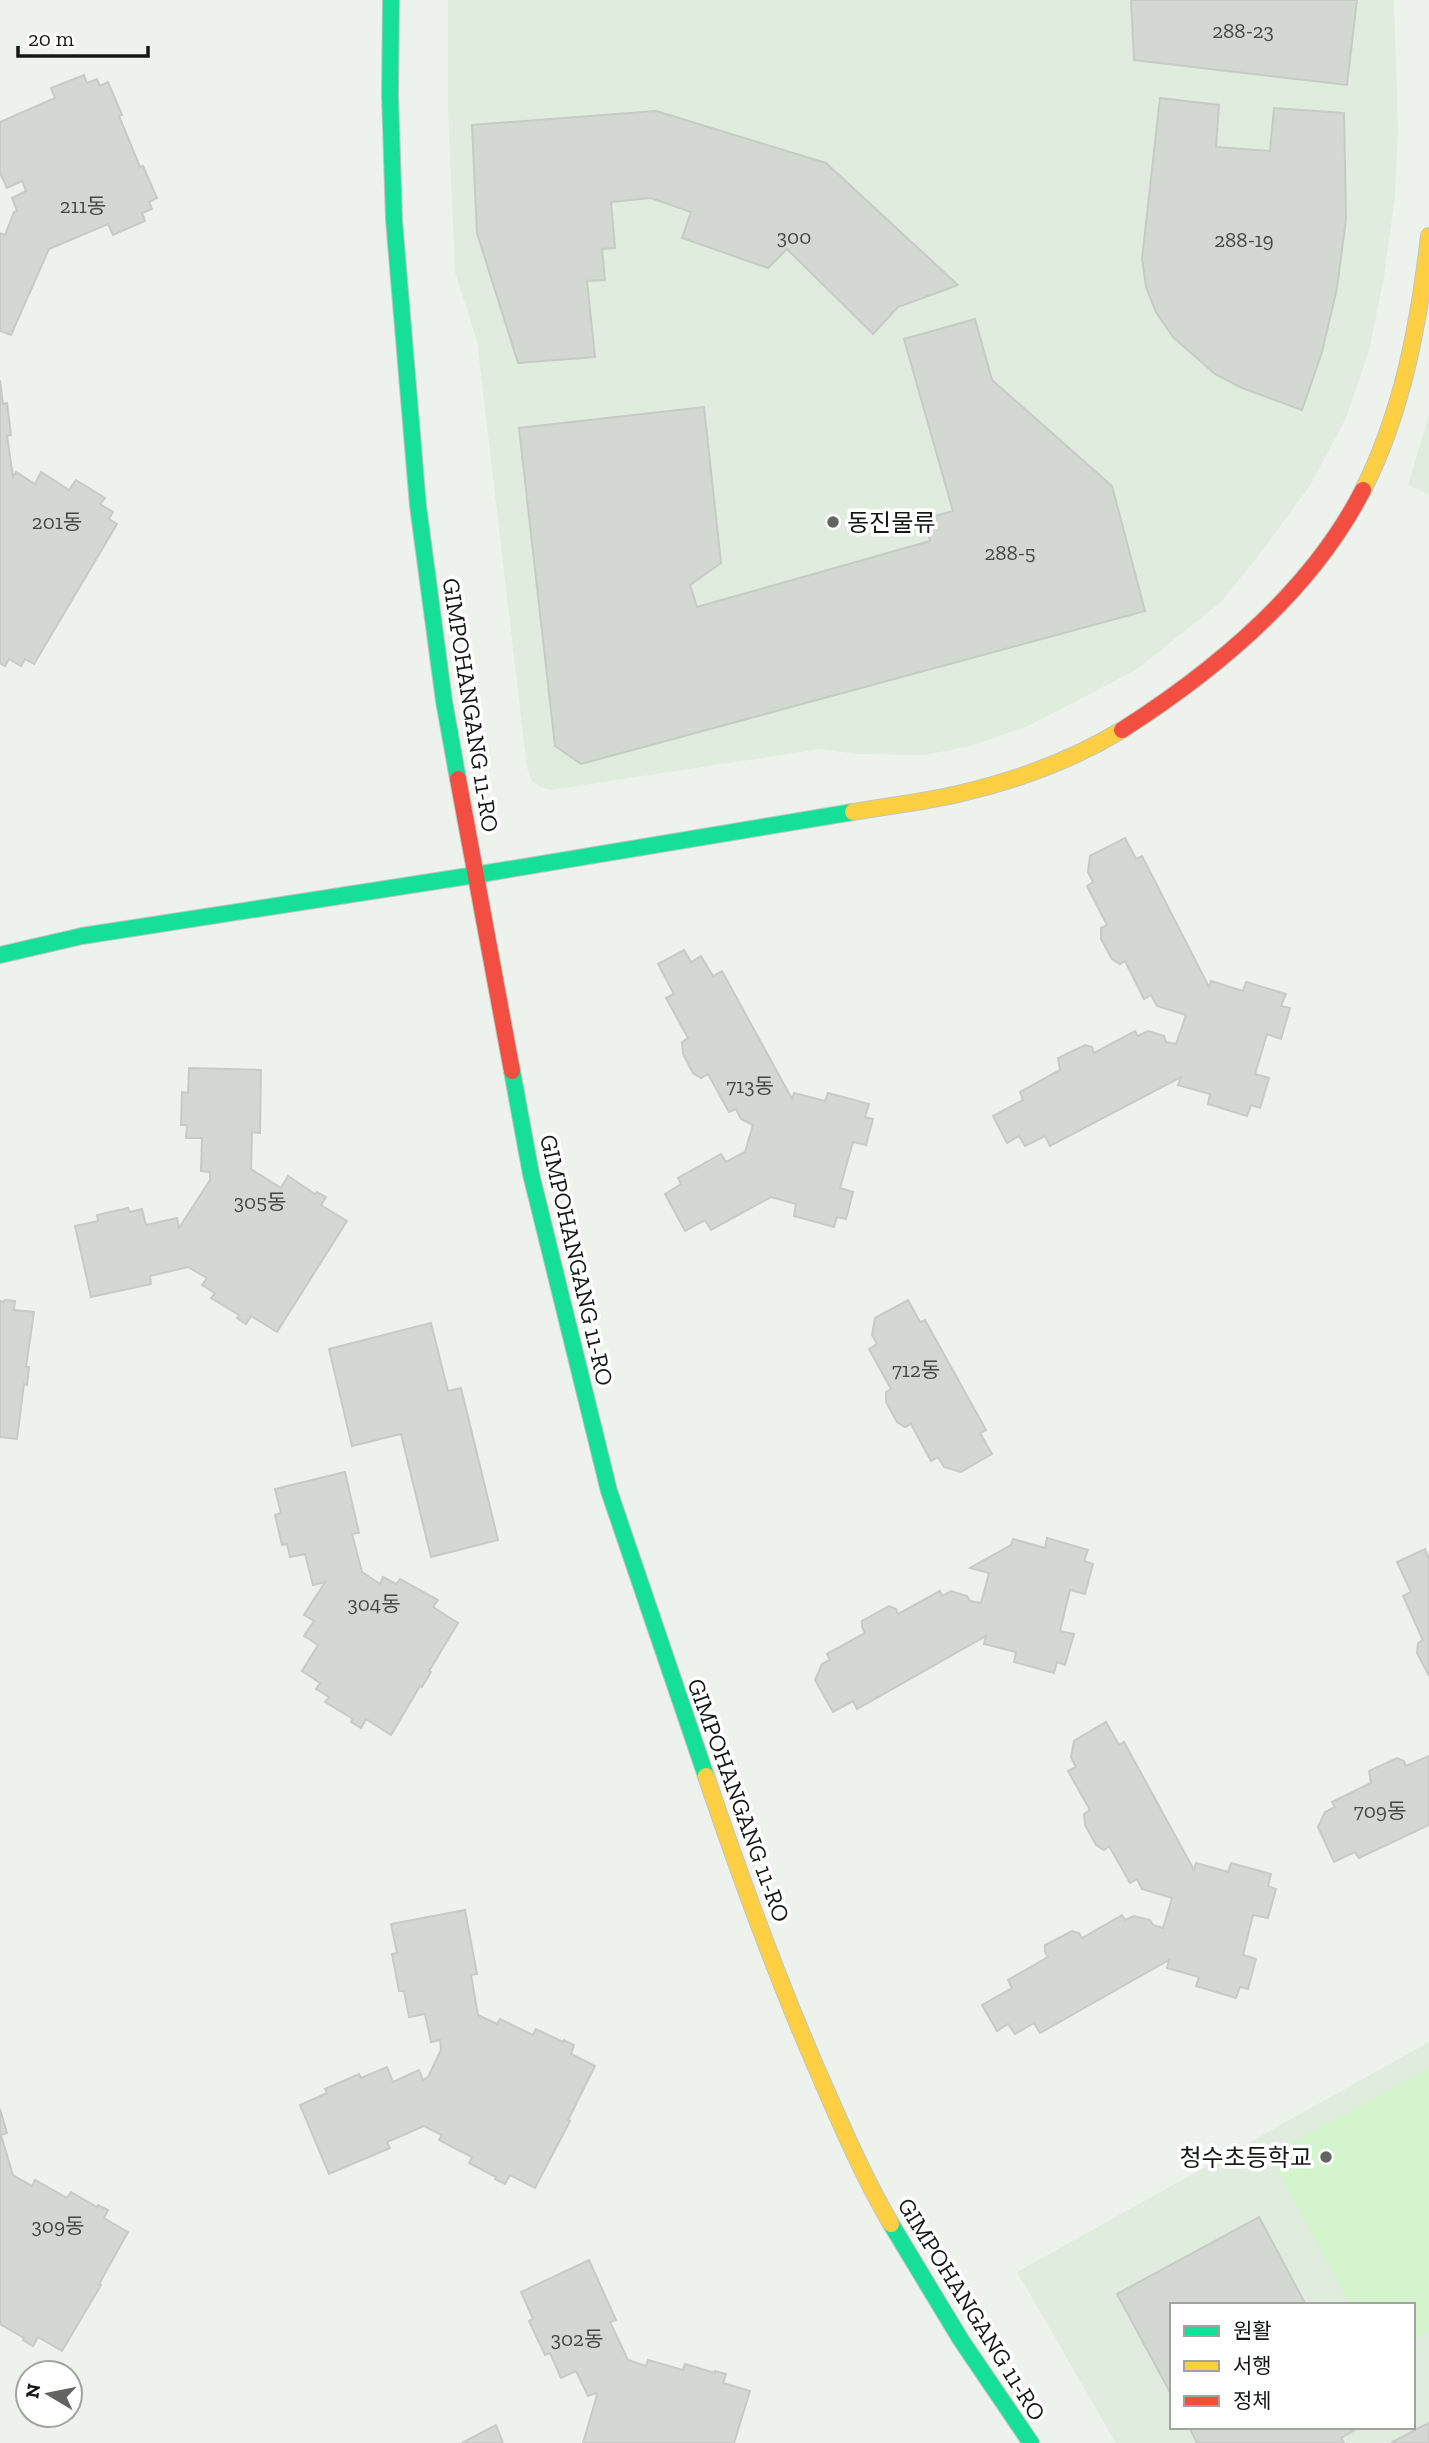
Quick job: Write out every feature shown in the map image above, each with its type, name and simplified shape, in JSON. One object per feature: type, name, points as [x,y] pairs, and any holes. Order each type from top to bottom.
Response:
[{"type":"street","name":"GIMPOHANGANG 11-RO","points":[[391,0],[390,96],[394,220],[418,506],[444,701],[531,1174],[609,1491],[738,1869],[798,2028],[868,2185],[961,2340],[1031,2443]]},
{"type":"street","points":[[0,955],[82,936],[475,876],[958,794],[1020,777],[1084,751],[1135,723],[1229,652],[1279,604],[1349,517],[1378,457],[1400,390],[1420,299],[1429,236]]},
{"type":"shaded area","points":[[448,0],[1394,0],[1398,128],[1395,197],[1384,277],[1369,351],[1346,418],[1311,484],[1221,602],[1136,670],[1028,726],[967,747],[924,755],[857,754],[821,749],[551,790],[540,787],[532,781],[527,768],[477,341],[455,272],[448,109]]},
{"type":"shaded area","points":[[1429,415],[1429,495],[1408,485]]},
{"type":"shaded area","name":"청수초등학교","points":[[1429,2042],[1429,2443],[1116,2443],[1017,2272]]},
{"type":"green space","points":[[1429,2068],[1429,2331],[1415,2339],[1415,2303],[1349,2303],[1269,2155]]},
{"type":"building","points":[[1131,0],[1357,0],[1347,85],[1134,60]]},
{"type":"building","points":[[84,75],[87,83],[97,79],[100,86],[108,82],[140,167],[143,166],[157,198],[149,202],[152,209],[142,213],[145,221],[113,235],[108,224],[49,249],[11,335],[0,331],[0,233],[5,235],[14,212],[17,211],[12,198],[26,191],[22,181],[7,188],[0,173],[0,122],[55,98],[51,88]]},
{"type":"building","points":[[1160,98],[1219,105],[1216,147],[1270,151],[1274,108],[1344,113],[1346,219],[1337,288],[1322,352],[1302,410],[1242,388],[1215,374],[1173,337],[1156,312],[1146,287],[1142,259]]},
{"type":"building","points":[[656,111],[826,163],[958,285],[898,307],[873,334],[787,249],[768,268],[682,238],[691,212],[651,198],[611,202],[615,248],[602,249],[605,280],[587,281],[595,357],[518,363],[477,233],[472,125]]},
{"type":"building","points":[[975,319],[992,380],[1112,486],[1145,611],[581,764],[555,746],[519,428],[704,407],[721,563],[690,585],[697,607],[930,541],[924,519],[953,511],[904,339]]},
{"type":"building","points":[[0,380],[3,404],[7,403],[11,435],[7,436],[13,477],[16,472],[35,484],[41,472],[69,490],[76,480],[105,498],[100,504],[113,512],[109,519],[117,524],[34,664],[25,659],[21,666],[9,659],[5,666],[0,663]]},
{"type":"building","points":[[1125,838],[1136,859],[1142,856],[1209,987],[1211,981],[1243,991],[1246,982],[1286,994],[1281,1006],[1290,1008],[1281,1039],[1267,1034],[1255,1074],[1269,1078],[1260,1108],[1251,1105],[1247,1116],[1208,1104],[1210,1094],[1178,1085],[1181,1077],[1050,1146],[1045,1136],[1025,1146],[1019,1136],[1007,1143],[993,1116],[1023,1100],[1020,1092],[1060,1070],[1058,1058],[1085,1045],[1092,1047],[1094,1053],[1135,1031],[1138,1036],[1148,1031],[1164,1036],[1166,1042],[1176,1044],[1186,1015],[1157,1006],[1151,995],[1144,999],[1125,961],[1120,964],[1112,959],[1101,939],[1101,928],[1107,925],[1087,886],[1093,882],[1088,872],[1090,856]]},
{"type":"building","points":[[684,950],[691,962],[701,956],[713,976],[722,971],[792,1099],[794,1093],[825,1101],[828,1093],[869,1104],[865,1117],[873,1119],[866,1145],[853,1142],[840,1188],[853,1192],[846,1219],[837,1217],[834,1227],[794,1216],[796,1204],[771,1197],[711,1230],[705,1220],[685,1231],[665,1194],[681,1184],[678,1178],[721,1154],[726,1162],[745,1152],[753,1125],[741,1119],[736,1109],[729,1112],[708,1074],[701,1078],[693,1073],[683,1054],[682,1042],[688,1038],[666,998],[674,994],[658,964]]},
{"type":"building","points":[[189,1068],[261,1070],[260,1133],[252,1132],[251,1169],[281,1188],[288,1176],[315,1194],[317,1192],[326,1197],[321,1205],[347,1221],[277,1332],[251,1316],[246,1324],[237,1318],[239,1315],[211,1298],[215,1293],[202,1285],[207,1278],[188,1267],[150,1276],[151,1284],[91,1297],[75,1226],[98,1221],[97,1215],[128,1208],[130,1212],[142,1209],[146,1225],[177,1218],[179,1228],[210,1180],[210,1172],[201,1171],[202,1138],[186,1138],[187,1125],[181,1125],[182,1092],[188,1093]]},
{"type":"building","points":[[908,1300],[920,1322],[925,1320],[986,1430],[980,1433],[992,1454],[961,1472],[944,1467],[938,1457],[931,1461],[911,1424],[905,1427],[897,1422],[886,1402],[886,1392],[891,1389],[869,1349],[877,1344],[872,1335],[875,1318]]},
{"type":"building","points":[[0,1301],[15,1301],[14,1310],[34,1312],[26,1367],[29,1367],[27,1385],[24,1384],[17,1439],[0,1437]]},
{"type":"building","points":[[431,1323],[448,1391],[461,1388],[498,1540],[431,1557],[401,1434],[352,1446],[329,1349]]},
{"type":"building","points":[[345,1472],[359,1533],[352,1534],[362,1572],[380,1584],[383,1577],[396,1584],[400,1579],[438,1600],[433,1607],[458,1623],[391,1735],[366,1719],[361,1728],[351,1722],[353,1719],[325,1702],[329,1697],[316,1689],[320,1683],[302,1671],[318,1645],[304,1636],[314,1621],[304,1615],[325,1582],[313,1585],[305,1554],[290,1557],[287,1544],[282,1545],[275,1515],[281,1513],[275,1489]]},
{"type":"building","points":[[1047,1538],[1088,1550],[1084,1561],[1093,1564],[1085,1594],[1070,1590],[1060,1631],[1074,1634],[1065,1665],[1057,1662],[1054,1673],[1014,1662],[1016,1652],[984,1644],[986,1636],[857,1709],[853,1701],[833,1712],[815,1680],[822,1664],[830,1660],[827,1654],[865,1633],[862,1621],[889,1606],[896,1609],[898,1614],[940,1591],[942,1596],[951,1591],[967,1596],[970,1601],[981,1603],[989,1573],[970,1568],[1011,1545],[1013,1539],[1045,1548]]},
{"type":"building","points":[[1425,1549],[1429,1559],[1429,1676],[1417,1653],[1418,1643],[1423,1640],[1403,1596],[1411,1592],[1397,1562]]},
{"type":"building","points":[[1106,1722],[1119,1745],[1124,1742],[1194,1870],[1196,1863],[1228,1872],[1231,1863],[1271,1874],[1268,1886],[1276,1889],[1268,1918],[1253,1915],[1243,1955],[1256,1959],[1248,1989],[1240,1987],[1236,1998],[1196,1986],[1199,1977],[1167,1968],[1169,1960],[1040,2033],[1034,2023],[1015,2034],[1008,2024],[997,2031],[982,2005],[1012,1988],[1008,1980],[1048,1957],[1045,1945],[1072,1931],[1079,1933],[1082,1938],[1122,1915],[1125,1920],[1134,1916],[1150,1920],[1153,1925],[1163,1928],[1172,1898],[1142,1889],[1137,1879],[1130,1883],[1109,1846],[1104,1850],[1096,1845],[1085,1825],[1084,1814],[1090,1810],[1068,1771],[1076,1767],[1071,1757],[1074,1741]]},
{"type":"building","points":[[1429,1756],[1429,1825],[1359,1858],[1355,1852],[1334,1862],[1318,1827],[1325,1812],[1335,1807],[1332,1802],[1371,1783],[1369,1771],[1397,1758],[1404,1761],[1406,1766]]},
{"type":"building","points":[[465,1910],[477,1974],[471,1975],[478,2015],[497,2024],[500,2019],[533,2035],[536,2029],[563,2042],[564,2040],[574,2045],[571,2054],[595,2066],[568,2120],[570,2121],[535,2188],[510,2175],[505,2184],[495,2179],[496,2177],[469,2163],[472,2157],[439,2140],[442,2135],[424,2126],[387,2142],[390,2148],[329,2174],[300,2105],[327,2093],[325,2089],[359,2074],[361,2078],[387,2067],[393,2082],[419,2070],[423,2080],[428,2077],[441,2050],[440,2040],[431,2042],[425,2014],[409,2017],[404,1991],[399,1991],[392,1954],[397,1953],[391,1924]]},
{"type":"building","points":[[0,2109],[7,2133],[1,2135],[13,2175],[32,2186],[35,2180],[67,2198],[71,2192],[97,2207],[98,2205],[108,2210],[104,2218],[128,2232],[62,2351],[38,2337],[33,2346],[0,2324]]},
{"type":"building","points":[[1259,2217],[1305,2303],[1170,2303],[1170,2392],[1117,2294]]},
{"type":"building","points":[[589,2260],[616,2320],[610,2322],[628,2360],[646,2366],[648,2360],[683,2370],[685,2364],[715,2371],[726,2374],[723,2383],[750,2391],[734,2443],[583,2443],[597,2395],[588,2396],[576,2371],[561,2378],[550,2353],[545,2355],[529,2321],[533,2319],[521,2292]]},
{"type":"building","points":[[1429,2423],[1429,2443],[1391,2443],[1421,2427]]},
{"type":"building","points":[[496,2425],[503,2443],[462,2443]]},
{"type":"building","points":[[1190,2429],[1357,2429],[1341,2438],[1344,2443],[1197,2443]]},
{"type":"traffic: fast","points":[[391,0],[390,95],[394,220],[418,506],[444,701],[458,779]]},
{"type":"traffic: fast","points":[[0,955],[82,936],[475,875],[853,812]]},
{"type":"traffic: fast","points":[[512,1071],[531,1174],[609,1491],[706,1776]]},
{"type":"traffic: fast","points":[[891,2224],[961,2340],[1031,2443]]},
{"type":"traffic: slow","points":[[1363,490],[1377,460],[1399,398],[1420,301],[1429,236]]},
{"type":"traffic: slow","points":[[853,812],[945,797],[1001,783],[1063,760],[1122,730]]},
{"type":"traffic: slow","points":[[706,1776],[777,1973],[809,2051],[849,2141],[891,2224]]},
{"type":"traffic: jam","points":[[1122,730],[1192,681],[1259,625],[1317,561],[1342,527],[1363,490]]},
{"type":"traffic: jam","points":[[458,779],[512,1071]]},
{"type":"place","name":"동진물류","points":[[833,522]]},
{"type":"place","name":"청수초등학교","points":[[1326,2157]]}]
